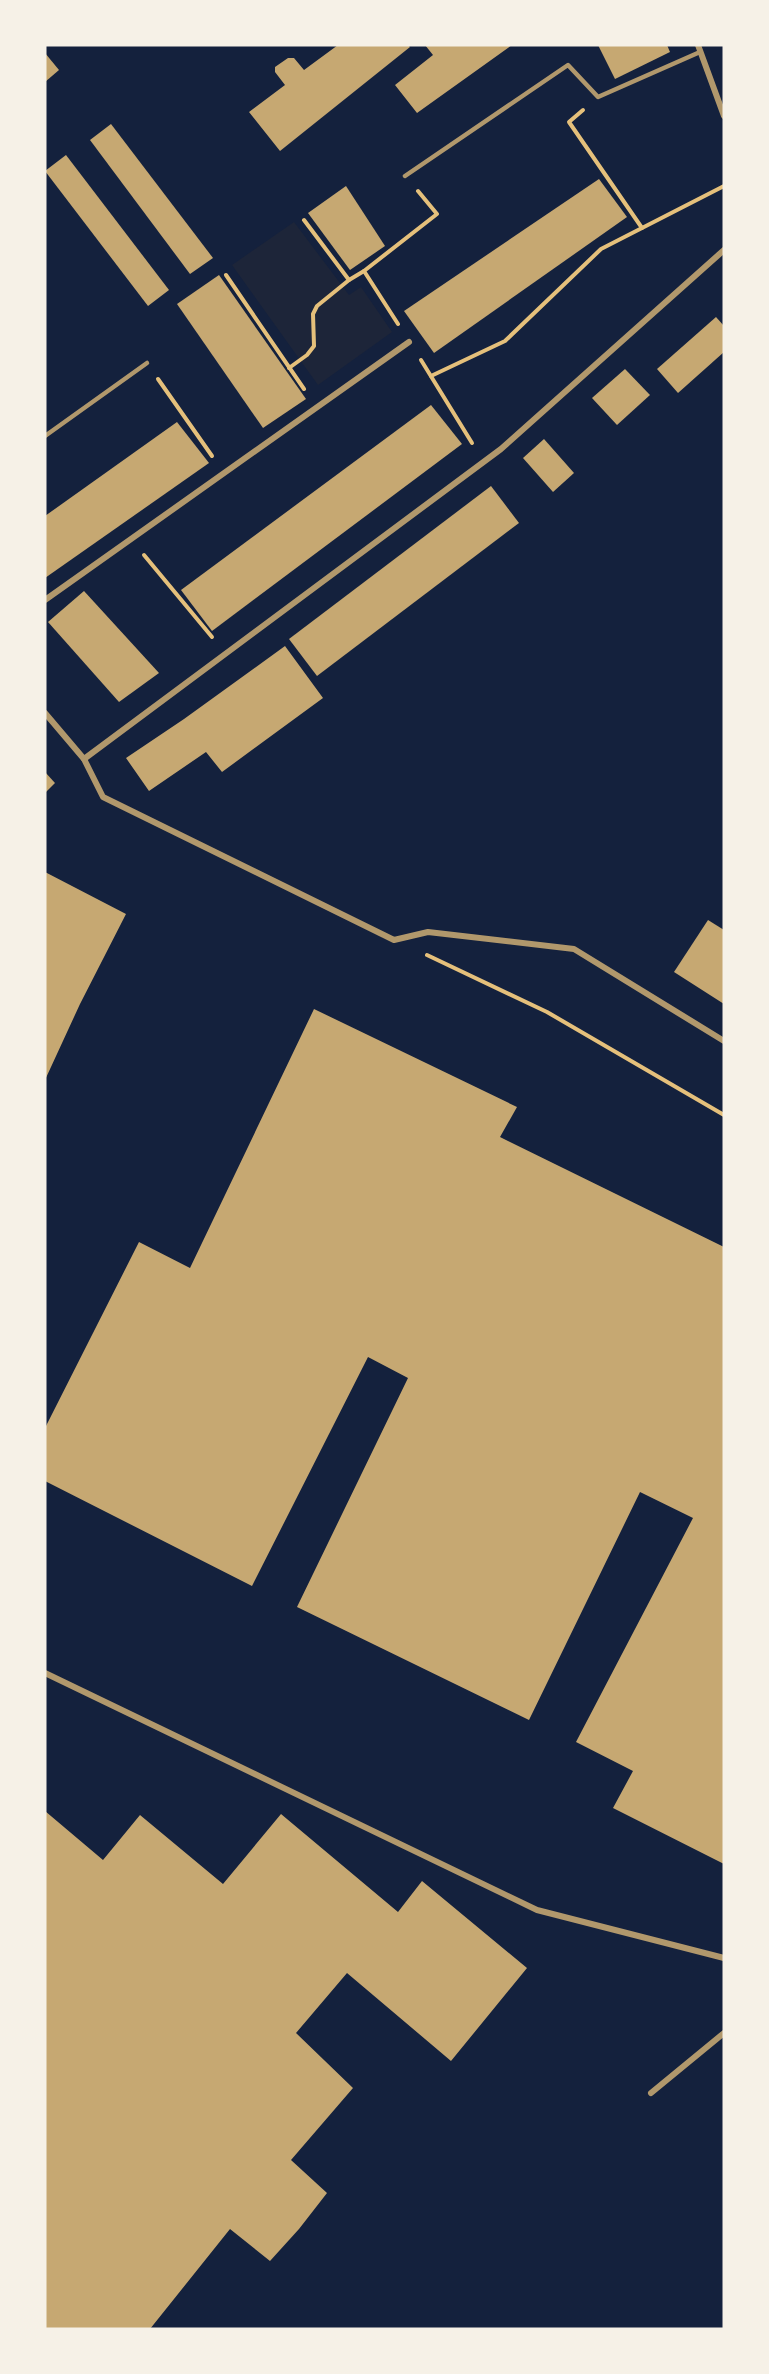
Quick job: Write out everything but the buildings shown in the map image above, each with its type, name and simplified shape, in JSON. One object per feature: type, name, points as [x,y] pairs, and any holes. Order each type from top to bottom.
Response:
[{"type":"street","points":[[699,48],[724,116]]},
{"type":"street","points":[[84,759],[501,449],[724,250]]},
{"type":"street","points":[[45,600],[409,342]]},
{"type":"street","points":[[45,713],[84,759],[103,797],[394,940],[428,932],[574,949],[724,1041]]},
{"type":"street","points":[[45,1673],[537,1910],[724,1958]]},
{"type":"street","points":[[651,2093],[724,2033]]},
{"type":"lane","points":[[405,176],[568,65],[598,97],[699,48]]},
{"type":"lane","points":[[45,436],[147,363]]},
{"type":"path","points":[[598,97],[569,122],[642,228]]},
{"type":"path","points":[[364,271],[437,214],[405,176]]},
{"type":"path","points":[[430,376],[505,341],[602,249],[724,186]]},
{"type":"path","points":[[226,275],[317,407]]},
{"type":"path","points":[[289,368],[307,355],[314,345],[313,314],[316,306],[349,280]]},
{"type":"path","points":[[147,363],[224,473]]},
{"type":"path","points":[[132,539],[226,654]]},
{"type":"path","points":[[394,940],[547,1012],[724,1115]]},
{"type":"shaded area","points":[[294,222],[349,295],[361,287],[392,332],[318,385],[232,265]]}]
